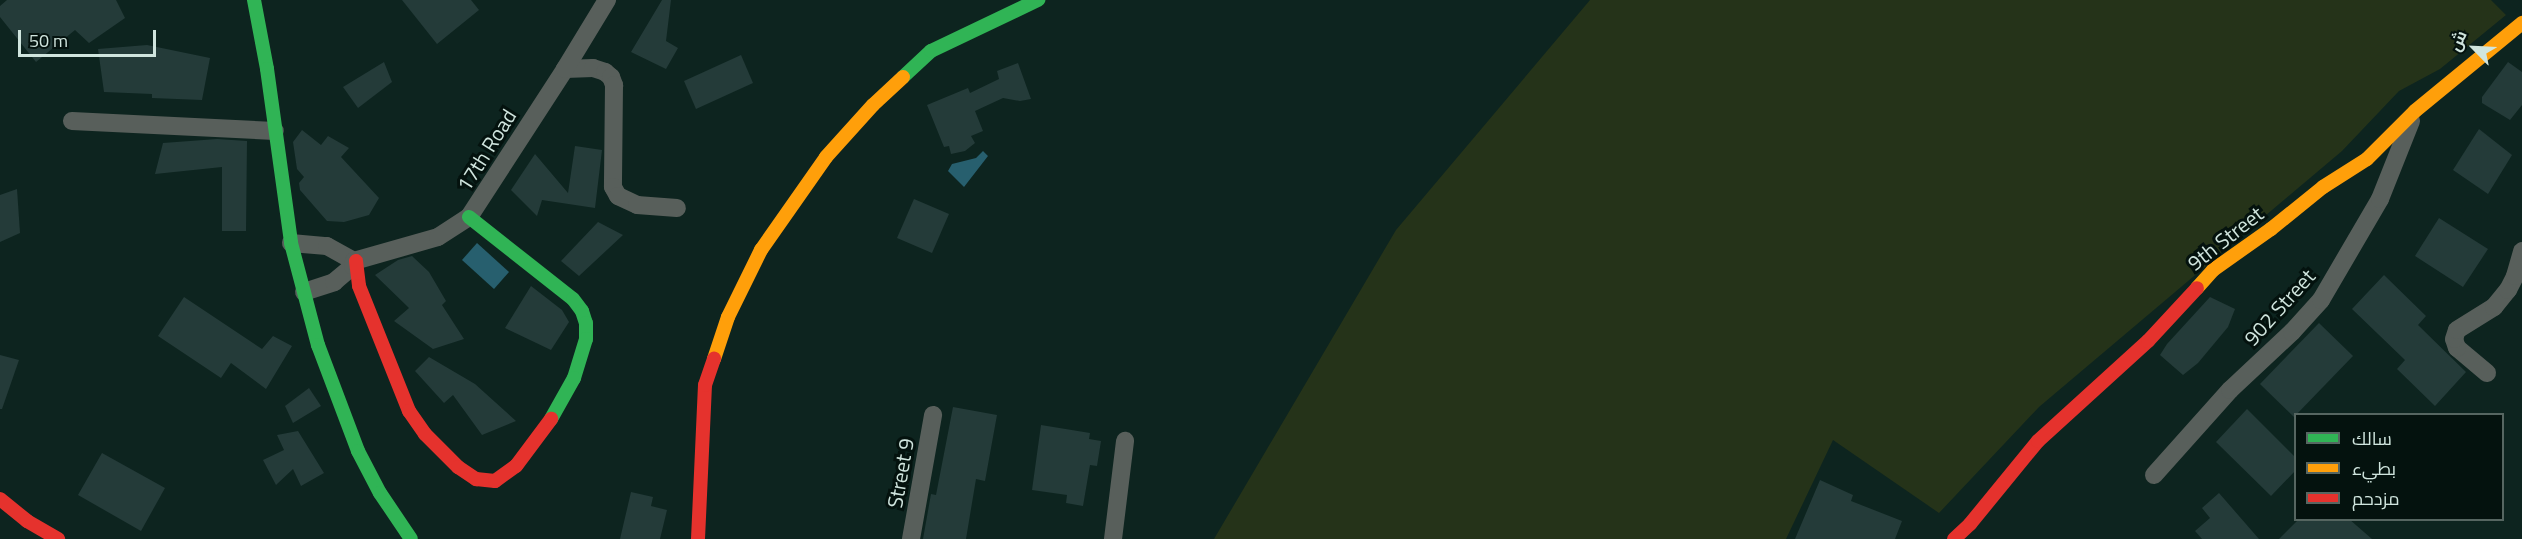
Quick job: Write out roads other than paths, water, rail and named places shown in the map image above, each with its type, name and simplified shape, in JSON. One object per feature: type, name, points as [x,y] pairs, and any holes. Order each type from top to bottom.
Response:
[{"type":"street","points":[[254,0],[291,243],[304,292],[334,393],[358,451],[380,493],[411,539]]},
{"type":"street","name":"17th Road","points":[[355,261],[438,237],[469,217],[607,0]]},
{"type":"street","points":[[698,539],[705,385],[728,317],[761,250],[826,157],[873,105],[931,51],[1038,0]]},
{"type":"street","name":"9th Street","points":[[1954,539],[1970,524],[2038,441],[2148,340],[2213,270],[2271,229],[2323,187],[2367,159],[2415,111],[2522,23]]},
{"type":"street","points":[[565,69],[593,68],[611,77],[614,86],[613,187],[618,196],[637,205],[677,208]]},
{"type":"street","name":"902 Street","points":[[2154,475],[2230,390],[2292,332],[2320,300],[2380,199],[2415,111]]},
{"type":"street","points":[[72,121],[275,131]]},
{"type":"street","points":[[355,261],[359,286],[410,411],[425,434],[458,467],[476,479],[495,481],[516,466],[545,431],[574,378],[586,339],[586,322],[582,311],[573,299],[469,217]]},
{"type":"street","points":[[291,243],[327,246],[355,261]]},
{"type":"street","points":[[2487,374],[2457,348],[2454,339],[2457,330],[2494,307],[2508,290],[2522,251]]},
{"type":"street","points":[[304,292],[334,282],[353,266],[355,261]]},
{"type":"street","name":"Street 9","points":[[911,539],[933,415]]},
{"type":"street","points":[[1113,539],[1125,441]]},
{"type":"street","points":[[0,499],[27,521],[58,539]]},
{"type":"water","points":[[983,151],[988,156],[964,187],[948,171],[952,164],[976,158]]},
{"type":"water","points":[[477,243],[509,272],[494,289],[462,260]]}]
